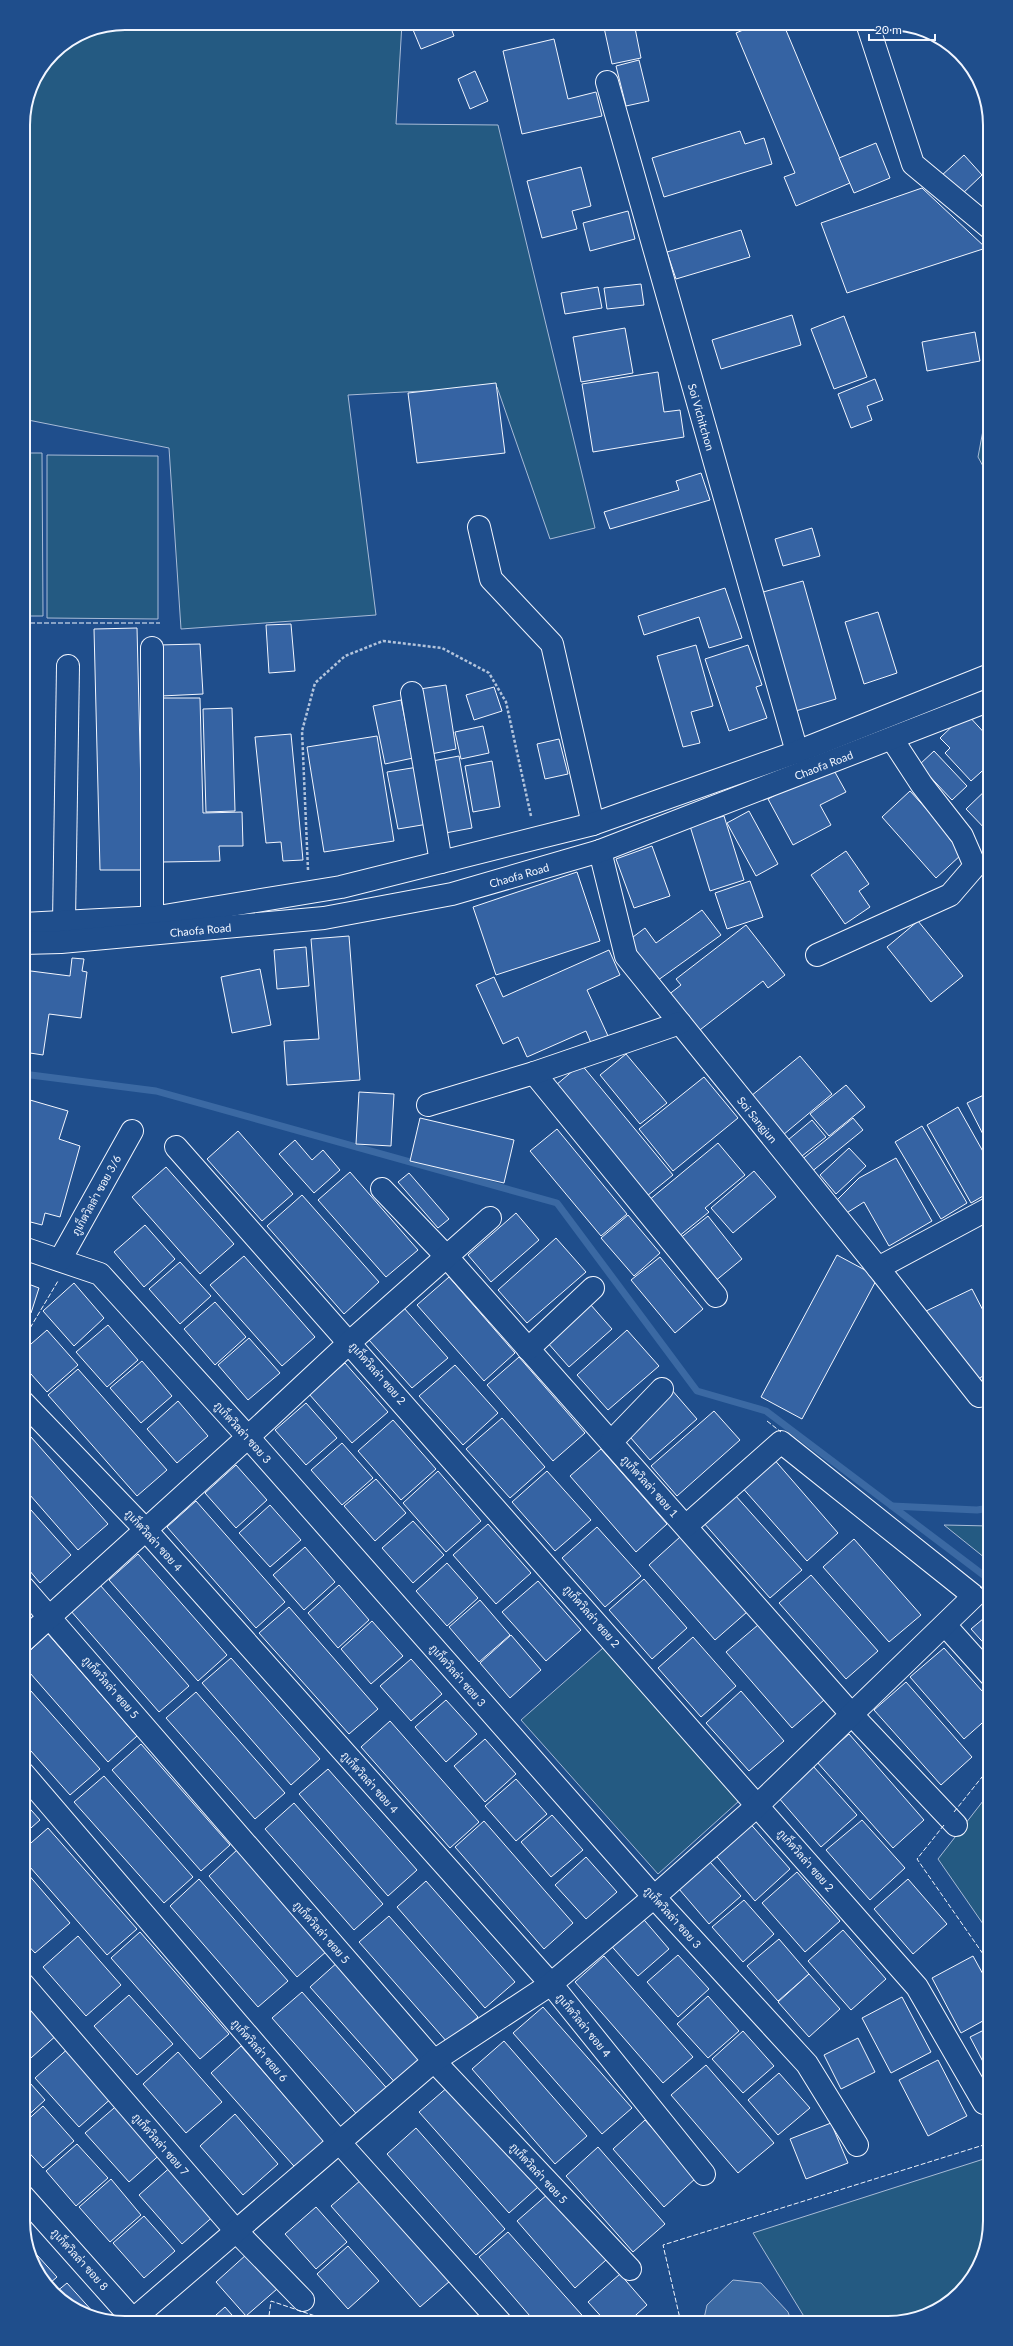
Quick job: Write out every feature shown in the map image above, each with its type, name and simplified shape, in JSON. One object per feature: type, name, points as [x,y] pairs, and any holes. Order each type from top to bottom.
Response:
[{"type":"street","points":[[868,30],[913,164],[983,222]]},
{"type":"street","name":"Soi Vichitchon","points":[[607,82],[797,752]]},
{"type":"street","points":[[479,527],[491,579],[552,644],[593,824]]},
{"type":"street","points":[[152,648],[152,917]]},
{"type":"street","points":[[64,922],[68,666]]},
{"type":"street","name":"Chaofa Road","points":[[30,924],[152,917],[341,887],[593,824],[797,752],[983,678]]},
{"type":"street","points":[[412,693],[441,862]]},
{"type":"street","name":"Chaofa Road","points":[[30,943],[61,942],[324,918],[452,894],[600,851],[983,703]]},
{"type":"street","points":[[817,955],[950,895],[974,866],[962,836],[922,785],[892,739]]},
{"type":"street","name":"Soi Sangjun","points":[[600,851],[626,956],[878,1268],[979,1396],[983,1394]]},
{"type":"street","points":[[428,1105],[534,1073],[680,1023]]},
{"type":"street","points":[[534,1073],[716,1296]]},
{"type":"street","name":"ภูเก็ตวิลล่า ซอย 3/6","points":[[60,1260],[132,1131]]},
{"type":"street","name":"ภูเก็ตวิลล่า ซอย 2","points":[[176,1147],[350,1342],[917,1987],[983,2101]]},
{"type":"street","name":"ภูเก็ตวิลล่า ซอย 1","points":[[382,1189],[447,1257],[853,1716],[956,1825]]},
{"type":"street","points":[[878,1268],[983,1212]]},
{"type":"street","points":[[30,1635],[350,1342],[490,1218]]},
{"type":"street","name":"ภูเก็ตวิลล่า ซอย 3","points":[[30,1250],[100,1274],[248,1437],[654,1897],[807,2064],[857,2145]]},
{"type":"street","points":[[528,1349],[593,1288]]},
{"type":"street","points":[[611,1442],[662,1389]]},
{"type":"street","name":"ภูเก็ตวิลล่า ซอย 4","points":[[30,1409],[145,1529],[551,1984],[704,2174]]},
{"type":"street","points":[[139,2316],[434,2061],[551,1984],[654,1897],[758,1805],[853,1716],[974,1596],[781,1442],[686,1526]]},
{"type":"street","name":"ภูเก็ตวิลล่า ซอย 5","points":[[30,1594],[434,2061],[630,2269]]},
{"type":"street","points":[[945,1625],[983,1667]]},
{"type":"street","name":"ภูเก็ตวิลล่า ซอย 6","points":[[30,1781],[339,2142],[495,2316]]},
{"type":"street","name":"ภูเก็ตวิลล่า ซอย 7","points":[[30,1992],[236,2231],[303,2300]]},
{"type":"street","name":"ภูเก็ตวิลล่า ซอย 8","points":[[30,2204],[129,2316]]},
{"type":"shaded area","points":[[119,30],[402,30],[396,124],[498,125],[595,528],[550,539],[497,387],[348,395],[376,615],[181,629],[169,448],[30,420],[30,119],[35,95],[46,72],[62,54],[72,46],[89,37]]},
{"type":"shaded area","points":[[983,430],[983,466],[978,457]]},
{"type":"shaded area","points":[[30,453],[42,453],[43,616],[30,616]]},
{"type":"shaded area","points":[[47,455],[158,456],[158,619],[47,618]]},
{"type":"shaded area","points":[[944,1525],[983,1526],[983,1556]]},
{"type":"shaded area","points":[[603,1648],[739,1801],[658,1874],[521,1720]]},
{"type":"shaded area","points":[[983,1801],[983,1924],[938,1859]]},
{"type":"shaded area","points":[[983,2159],[982,2233],[980,2245],[973,2263],[967,2274],[951,2292],[930,2306],[912,2313],[888,2316],[804,2316],[753,2233]]},
{"type":"shaded area","points":[[733,2280],[761,2283],[788,2312],[789,2316],[705,2316],[707,2305]]},
{"type":"building","points":[[413,30],[452,30],[454,36],[421,49]]},
{"type":"building","points":[[605,30],[635,30],[641,58],[612,64]]},
{"type":"building","points":[[743,30],[786,30],[850,183],[796,206],[784,177],[795,173],[736,33]]},
{"type":"building","points":[[554,39],[568,99],[596,92],[602,116],[522,134],[503,51]]},
{"type":"building","points":[[639,60],[649,101],[626,106],[616,66]]},
{"type":"building","points":[[475,71],[488,101],[470,109],[458,79]]},
{"type":"building","points":[[740,131],[745,144],[764,138],[772,164],[664,197],[652,158]]},
{"type":"building","points":[[876,143],[890,178],[854,193],[839,158]]},
{"type":"building","points":[[964,155],[982,175],[960,196],[941,176]]},
{"type":"building","points":[[581,167],[591,206],[572,211],[577,229],[542,238],[527,181]]},
{"type":"building","points":[[922,188],[983,245],[983,249],[847,293],[821,223]]},
{"type":"building","points":[[628,211],[635,239],[590,251],[583,223]]},
{"type":"building","points":[[741,230],[750,257],[676,279],[667,252]]},
{"type":"building","points":[[641,284],[644,305],[607,309],[604,288]]},
{"type":"building","points":[[598,287],[602,308],[565,314],[561,293]]},
{"type":"building","points":[[792,315],[801,345],[721,369],[712,340]]},
{"type":"building","points":[[844,316],[867,377],[834,389],[811,329]]},
{"type":"building","points":[[625,328],[633,373],[581,382],[573,337]]},
{"type":"building","points":[[975,332],[980,361],[927,371],[922,342]]},
{"type":"building","points":[[658,372],[664,412],[680,410],[684,437],[593,452],[582,384]]},
{"type":"building","points":[[875,379],[883,400],[867,406],[872,420],[851,428],[838,394]]},
{"type":"building","points":[[496,383],[505,453],[417,463],[408,393]]},
{"type":"building","points":[[701,473],[710,500],[610,529],[604,512],[679,490],[676,481]]},
{"type":"building","points":[[812,528],[820,556],[783,566],[775,539]]},
{"type":"building","points":[[803,581],[836,699],[789,713],[756,594]]},
{"type":"building","points":[[725,588],[742,638],[709,648],[699,617],[644,635],[638,616]]},
{"type":"building","points":[[878,612],[897,673],[864,684],[845,622]]},
{"type":"building","points":[[291,624],[295,671],[269,673],[266,625]]},
{"type":"building","points":[[137,628],[143,870],[100,870],[94,629]]},
{"type":"building","points":[[200,644],[203,694],[161,696],[158,645]]},
{"type":"building","points":[[696,645],[713,706],[691,712],[700,743],[683,747],[657,656]]},
{"type":"building","points":[[748,645],[762,685],[756,687],[767,718],[729,731],[705,659]]},
{"type":"building","points":[[446,685],[456,749],[431,754],[420,689]]},
{"type":"building","points":[[494,687],[502,711],[474,720],[466,695]]},
{"type":"building","points":[[158,698],[200,698],[203,813],[242,812],[243,846],[219,846],[220,861],[163,862]]},
{"type":"building","points":[[401,700],[413,758],[385,764],[373,706]]},
{"type":"building","points":[[232,708],[235,811],[206,812],[203,709]]},
{"type":"building","points":[[966,713],[983,731],[983,770],[971,781],[945,753],[950,748],[940,738]]},
{"type":"building","points":[[483,726],[489,753],[461,759],[455,732]]},
{"type":"building","points":[[291,734],[303,860],[283,861],[281,842],[266,843],[255,737]]},
{"type":"building","points":[[377,736],[394,841],[324,852],[307,747]]},
{"type":"building","points":[[559,739],[568,774],[545,779],[537,744]]},
{"type":"building","points":[[934,751],[967,786],[952,800],[919,765]]},
{"type":"building","points":[[459,756],[472,828],[440,834],[427,762]]},
{"type":"building","points":[[492,761],[500,807],[473,812],[465,766]]},
{"type":"building","points":[[831,765],[846,792],[820,805],[831,825],[793,845],[768,799]]},
{"type":"building","points":[[418,767],[428,824],[398,829],[387,772]]},
{"type":"building","points":[[910,791],[951,836],[949,838],[962,854],[936,878],[882,817]]},
{"type":"building","points":[[983,793],[983,827],[966,809]]},
{"type":"building","points":[[749,811],[778,864],[756,876],[727,823]]},
{"type":"building","points":[[724,816],[744,880],[710,891],[690,826]]},
{"type":"building","points":[[652,846],[670,896],[634,908],[616,859]]},
{"type":"building","points":[[846,851],[869,884],[859,891],[870,907],[845,924],[811,875]]},
{"type":"building","points":[[577,872],[600,941],[496,975],[473,907]]},
{"type":"building","points":[[750,881],[763,917],[727,929],[715,893]]},
{"type":"building","points":[[702,910],[721,935],[654,983],[625,943],[645,928],[656,943]]},
{"type":"building","points":[[918,921],[963,976],[931,1002],[887,947]]},
{"type":"building","points":[[746,925],[785,975],[768,988],[763,981],[696,1033],[663,999],[681,985],[676,979]]},
{"type":"building","points":[[349,936],[360,1080],[287,1085],[284,1041],[319,1039],[311,939]]},
{"type":"building","points":[[306,947],[309,986],[277,989],[274,950]]},
{"type":"building","points":[[609,950],[620,975],[587,990],[608,1036],[591,1043],[586,1031],[527,1057],[518,1037],[503,1044],[476,985],[494,977],[503,997]]},
{"type":"building","points":[[72,958],[84,959],[82,971],[87,972],[81,1018],[49,1014],[43,1055],[30,1053],[30,971],[70,976]]},
{"type":"building","points":[[260,969],[271,1025],[232,1033],[221,977]]},
{"type":"building","points":[[626,1054],[667,1103],[640,1124],[600,1075]]},
{"type":"building","points":[[800,1056],[832,1094],[783,1135],[751,1096]]},
{"type":"building","points":[[581,1064],[673,1175],[647,1196],[556,1085]]},
{"type":"building","points":[[704,1077],[738,1118],[673,1171],[639,1129]]},
{"type":"building","points":[[846,1085],[865,1107],[829,1136],[810,1114]]},
{"type":"building","points":[[359,1092],[394,1094],[391,1146],[356,1144]]},
{"type":"building","points":[[983,1095],[983,1134],[967,1103]]},
{"type":"building","points":[[30,1100],[68,1111],[59,1139],[80,1146],[60,1217],[45,1213],[42,1225],[30,1222]]},
{"type":"building","points":[[958,1107],[983,1152],[983,1196],[971,1203],[927,1125]]},
{"type":"building","points":[[420,1118],[514,1140],[504,1183],[410,1161]]},
{"type":"building","points":[[853,1118],[863,1130],[810,1173],[800,1161]]},
{"type":"building","points":[[812,1120],[826,1137],[802,1156],[788,1140]]},
{"type":"building","points":[[922,1126],[967,1203],[941,1219],[895,1142]]},
{"type":"building","points":[[557,1129],[627,1214],[601,1236],[530,1151]]},
{"type":"building","points":[[238,1131],[293,1194],[262,1221],[207,1159]]},
{"type":"building","points":[[295,1140],[312,1160],[323,1150],[340,1170],[314,1193],[279,1154]]},
{"type":"building","points":[[718,1143],[745,1175],[705,1208],[709,1212],[678,1237],[648,1201]]},
{"type":"building","points":[[849,1148],[866,1166],[836,1194],[820,1175]]},
{"type":"building","points":[[896,1158],[932,1221],[889,1246],[864,1202],[845,1214],[836,1201],[859,1178]]},
{"type":"building","points":[[166,1167],[234,1244],[200,1274],[132,1197]]},
{"type":"building","points":[[754,1171],[776,1197],[733,1233],[711,1208]]},
{"type":"building","points":[[350,1172],[418,1250],[386,1277],[318,1200]]},
{"type":"building","points":[[409,1173],[449,1219],[438,1228],[398,1182]]},
{"type":"building","points":[[302,1195],[379,1282],[344,1314],[267,1226]]},
{"type":"building","points":[[516,1213],[539,1240],[491,1282],[468,1255]]},
{"type":"building","points":[[628,1215],[660,1253],[634,1276],[601,1238]]},
{"type":"building","points":[[708,1216],[742,1259],[714,1282],[679,1239]]},
{"type":"building","points":[[145,1225],[175,1259],[144,1287],[114,1252]]},
{"type":"building","points":[[556,1238],[586,1272],[527,1323],[498,1290]]},
{"type":"building","points":[[837,1255],[878,1277],[802,1419],[761,1397]]},
{"type":"building","points":[[244,1256],[315,1337],[282,1366],[210,1285]]},
{"type":"building","points":[[660,1257],[703,1309],[675,1333],[631,1280]]},
{"type":"building","points":[[180,1262],[211,1296],[180,1324],[149,1289]]},
{"type":"building","points":[[449,1277],[515,1353],[484,1381],[417,1305]]},
{"type":"building","points":[[74,1283],[104,1318],[74,1346],[43,1311]]},
{"type":"building","points":[[30,1285],[39,1288],[30,1313]]},
{"type":"building","points":[[972,1289],[983,1310],[983,1376],[974,1383],[924,1312]]},
{"type":"building","points":[[215,1302],[246,1337],[215,1365],[184,1329]]},
{"type":"building","points":[[590,1304],[612,1329],[569,1367],[547,1342]]},
{"type":"building","points":[[404,1308],[448,1358],[412,1388],[369,1340]]},
{"type":"building","points":[[108,1325],[138,1360],[107,1387],[76,1352]]},
{"type":"building","points":[[47,1330],[78,1365],[47,1392],[30,1373],[30,1345]]},
{"type":"building","points":[[627,1330],[659,1366],[608,1410],[577,1375]]},
{"type":"building","points":[[249,1338],[280,1373],[248,1400],[218,1365]]},
{"type":"building","points":[[519,1357],[585,1433],[553,1461],[487,1385]]},
{"type":"building","points":[[142,1361],[172,1396],[141,1423],[110,1388]]},
{"type":"building","points":[[345,1363],[388,1412],[352,1443],[309,1394]]},
{"type":"building","points":[[455,1365],[498,1413],[463,1445],[419,1396]]},
{"type":"building","points":[[78,1369],[167,1470],[137,1496],[48,1395]]},
{"type":"building","points":[[671,1389],[697,1419],[650,1460],[624,1430]]},
{"type":"building","points":[[178,1401],[208,1436],[177,1463],[147,1429]]},
{"type":"building","points":[[306,1403],[337,1438],[306,1465],[275,1430]]},
{"type":"building","points":[[714,1411],[740,1440],[677,1496],[651,1466]]},
{"type":"building","points":[[502,1418],[545,1467],[510,1498],[466,1449]]},
{"type":"building","points":[[393,1420],[436,1469],[401,1500],[358,1451]]},
{"type":"building","points":[[30,1436],[108,1524],[78,1550],[30,1495]]},
{"type":"building","points":[[342,1443],[373,1478],[342,1505],[311,1470]]},
{"type":"building","points":[[601,1449],[667,1524],[636,1552],[570,1476]]},
{"type":"building","points":[[772,1457],[838,1533],[807,1561],[740,1485]]},
{"type":"building","points":[[236,1465],[267,1500],[236,1528],[205,1493]]},
{"type":"building","points":[[438,1471],[481,1521],[446,1552],[403,1503]]},
{"type":"building","points":[[547,1471],[591,1520],[555,1551],[512,1502]]},
{"type":"building","points":[[376,1479],[406,1513],[375,1541],[344,1506]]},
{"type":"building","points":[[735,1495],[802,1570],[770,1598],[703,1522]]},
{"type":"building","points":[[196,1501],[285,1602],[256,1628],[167,1527]]},
{"type":"building","points":[[270,1505],[301,1540],[270,1567],[239,1533]]},
{"type":"building","points":[[30,1509],[71,1555],[40,1583],[30,1571]]},
{"type":"building","points":[[413,1521],[444,1555],[413,1583],[382,1548]]},
{"type":"building","points":[[488,1524],[531,1573],[496,1604],[453,1555]]},
{"type":"building","points":[[597,1527],[641,1576],[605,1607],[562,1558]]},
{"type":"building","points":[[680,1537],[747,1612],[715,1640],[649,1565]]},
{"type":"building","points":[[854,1539],[921,1615],[889,1642],[823,1567]]},
{"type":"building","points":[[305,1547],[335,1582],[304,1610],[273,1575]]},
{"type":"building","points":[[138,1554],[227,1655],[198,1681],[109,1580]]},
{"type":"building","points":[[447,1563],[478,1598],[447,1626],[416,1591]]},
{"type":"building","points":[[811,1575],[878,1651],[846,1679],[779,1603]]},
{"type":"building","points":[[644,1579],[687,1628],[652,1659],[609,1610]]},
{"type":"building","points":[[538,1581],[581,1630],[546,1661],[502,1612]]},
{"type":"building","points":[[100,1585],[189,1686],[159,1712],[70,1610]]},
{"type":"building","points":[[339,1585],[369,1620],[338,1648],[308,1613]]},
{"type":"building","points":[[480,1600],[510,1635],[479,1662],[449,1627]]},
{"type":"building","points":[[289,1607],[378,1709],[349,1734],[259,1633]]},
{"type":"building","points":[[983,1619],[983,1642],[971,1629]]},
{"type":"building","points":[[372,1621],[403,1656],[371,1684],[341,1649]]},
{"type":"building","points":[[758,1625],[824,1700],[792,1728],[726,1652]]},
{"type":"building","points":[[48,1634],[137,1736],[108,1762],[30,1673],[30,1651]]},
{"type":"building","points":[[511,1635],[541,1670],[510,1698],[480,1663]]},
{"type":"building","points":[[693,1637],[736,1686],[701,1717],[658,1668]]},
{"type":"building","points":[[944,1648],[983,1692],[983,1722],[964,1739],[910,1677]]},
{"type":"building","points":[[231,1658],[320,1759],[291,1785],[202,1683]]},
{"type":"building","points":[[411,1659],[442,1694],[411,1721],[380,1686]]},
{"type":"building","points":[[906,1682],[972,1757],[941,1785],[874,1710]]},
{"type":"building","points":[[30,1690],[100,1769],[70,1795],[30,1750]]},
{"type":"building","points":[[741,1691],[784,1741],[749,1771],[706,1723]]},
{"type":"building","points":[[196,1692],[285,1793],[255,1819],[166,1718]]},
{"type":"building","points":[[446,1700],[477,1734],[446,1762],[415,1727]]},
{"type":"building","points":[[390,1721],[479,1822],[450,1848],[361,1747]]},
{"type":"building","points":[[849,1734],[924,1820],[893,1848],[817,1762]]},
{"type":"building","points":[[485,1739],[516,1774],[485,1802],[454,1766]]},
{"type":"building","points":[[141,1744],[230,1845],[201,1871],[112,1770]]},
{"type":"building","points":[[813,1766],[857,1815],[821,1847],[778,1797]]},
{"type":"building","points":[[328,1769],[417,1870],[388,1896],[299,1794]]},
{"type":"building","points":[[104,1776],[193,1877],[164,1903],[74,1802]]},
{"type":"building","points":[[516,1779],[547,1814],[516,1841],[485,1806]]},
{"type":"building","points":[[294,1803],[383,1904],[354,1930],[265,1829]]},
{"type":"building","points":[[30,1809],[40,1820],[30,1829]]},
{"type":"building","points":[[552,1815],[583,1850],[551,1877],[521,1842]]},
{"type":"building","points":[[747,1820],[790,1869],[755,1901],[712,1851]]},
{"type":"building","points":[[862,1820],[905,1868],[870,1900],[826,1850]]},
{"type":"building","points":[[484,1821],[573,1923],[544,1949],[455,1847]]},
{"type":"building","points":[[48,1828],[137,1929],[107,1955],[30,1867],[30,1844]]},
{"type":"building","points":[[238,1849],[327,1951],[297,1977],[209,1876]]},
{"type":"building","points":[[586,1857],[617,1892],[586,1919],[555,1885]]},
{"type":"building","points":[[710,1862],[741,1896],[709,1924],[679,1889]]},
{"type":"building","points":[[797,1872],[840,1921],[805,1952],[762,1903]]},
{"type":"building","points":[[30,1876],[70,1923],[35,1953],[30,1948]]},
{"type":"building","points":[[199,1879],[288,1981],[258,2007],[170,1906]]},
{"type":"building","points":[[908,1879],[947,1924],[913,1954],[874,1909]]},
{"type":"building","points":[[426,1881],[515,1982],[485,2008],[397,1907]]},
{"type":"building","points":[[744,1900],[774,1934],[743,1962],[712,1927]]},
{"type":"building","points":[[639,1914],[669,1949],[638,1976],[607,1941]]},
{"type":"building","points":[[389,1916],[478,2017],[448,2043],[359,1942]]},
{"type":"building","points":[[843,1930],[886,1979],[851,2010],[808,1961]]},
{"type":"building","points":[[140,1932],[229,2034],[200,2059],[111,1958]]},
{"type":"building","points":[[78,1936],[121,1985],[86,2016],[43,1967]]},
{"type":"building","points":[[779,1939],[809,1974],[778,2001],[747,1966]]},
{"type":"building","points":[[678,1955],[709,1989],[678,2017],[647,1982]]},
{"type":"building","points":[[604,1956],[693,2057],[663,2083],[575,1982]]},
{"type":"building","points":[[973,1956],[983,1974],[983,2021],[961,2033],[932,1978]]},
{"type":"building","points":[[339,1961],[428,2062],[399,2087],[310,1987]]},
{"type":"building","points":[[809,1974],[840,2009],[809,2037],[778,2002]]},
{"type":"building","points":[[302,1992],[391,2093],[361,2119],[272,2018]]},
{"type":"building","points":[[129,1995],[173,2044],[137,2075],[94,2026]]},
{"type":"building","points":[[708,1996],[739,2031],[708,2058],[677,2024]]},
{"type":"building","points":[[902,1997],[931,2052],[891,2073],[862,2018]]},
{"type":"building","points":[[30,2002],[58,2034],[30,2059]]},
{"type":"building","points":[[543,2007],[632,2108],[602,2134],[513,2033]]},
{"type":"building","points":[[983,2030],[983,2062],[970,2037]]},
{"type":"building","points":[[743,2031],[774,2066],[743,2093],[712,2059]]},
{"type":"building","points":[[858,2038],[875,2072],[841,2089],[824,2055]]},
{"type":"building","points":[[504,2041],[587,2136],[555,2164],[472,2069]]},
{"type":"building","points":[[71,2046],[114,2096],[79,2127],[35,2078]]},
{"type":"building","points":[[241,2046],[330,2148],[301,2174],[211,2073]]},
{"type":"building","points":[[178,2052],[222,2102],[186,2133],[143,2084]]},
{"type":"building","points":[[938,2060],[967,2116],[928,2136],[899,2080]]},
{"type":"building","points":[[706,2065],[774,2143],[738,2173],[671,2095]]},
{"type":"building","points":[[779,2073],[810,2108],[778,2135],[748,2100]]},
{"type":"building","points":[[30,2083],[45,2100],[30,2114]]},
{"type":"building","points":[[449,2086],[538,2187],[509,2213],[419,2112]]},
{"type":"building","points":[[121,2102],[164,2151],[129,2182],[85,2133]]},
{"type":"building","points":[[43,2106],[74,2141],[43,2168],[30,2154],[30,2118]]},
{"type":"building","points":[[235,2114],[278,2164],[243,2195],[200,2146]]},
{"type":"building","points":[[645,2120],[696,2178],[664,2207],[613,2149]]},
{"type":"building","points":[[831,2123],[848,2163],[806,2179],[790,2139]]},
{"type":"building","points":[[416,2128],[505,2229],[476,2255],[387,2154]]},
{"type":"building","points":[[77,2144],[108,2178],[76,2206],[46,2171]]},
{"type":"building","points":[[598,2147],[665,2224],[633,2252],[566,2176]]},
{"type":"building","points":[[174,2164],[217,2213],[182,2244],[139,2195]]},
{"type":"building","points":[[111,2179],[141,2215],[110,2242],[79,2207]]},
{"type":"building","points":[[361,2180],[450,2281],[420,2307],[331,2206]]},
{"type":"building","points":[[548,2194],[606,2260],[575,2288],[517,2221]]},
{"type":"building","points":[[316,2207],[347,2242],[316,2269],[285,2234]]},
{"type":"building","points":[[144,2216],[175,2251],[144,2278],[113,2243]]},
{"type":"building","points":[[508,2232],[583,2316],[530,2316],[479,2257]]},
{"type":"building","points":[[348,2246],[379,2281],[348,2309],[317,2274]]},
{"type":"building","points":[[36,2254],[57,2277],[52,2281],[46,2274]]},
{"type":"building","points":[[247,2254],[277,2289],[246,2316],[216,2282]]},
{"type":"building","points":[[620,2274],[647,2305],[635,2316],[601,2316],[588,2302]]},
{"type":"building","points":[[67,2283],[91,2310],[67,2296],[59,2289]]},
{"type":"building","points":[[225,2307],[233,2316],[215,2316]]},
{"type":"waterway","points":[[30,1075],[156,1091],[557,1203],[697,1391],[766,1411],[983,1575]]},
{"type":"waterway","points":[[892,1506],[983,1509]]},
{"type":"fence","points":[[30,623],[160,623]]},
{"type":"fence","points":[[30,1328],[58,1281]]},
{"type":"fence","points":[[767,1421],[781,1432]]},
{"type":"fence","points":[[954,1812],[983,1776]]},
{"type":"fence","points":[[944,1825],[917,1859],[983,1954]]},
{"type":"fence","points":[[679,2316],[663,2245],[983,2145]]},
{"type":"fence","points":[[269,2316],[271,2301],[315,2316]]}]
